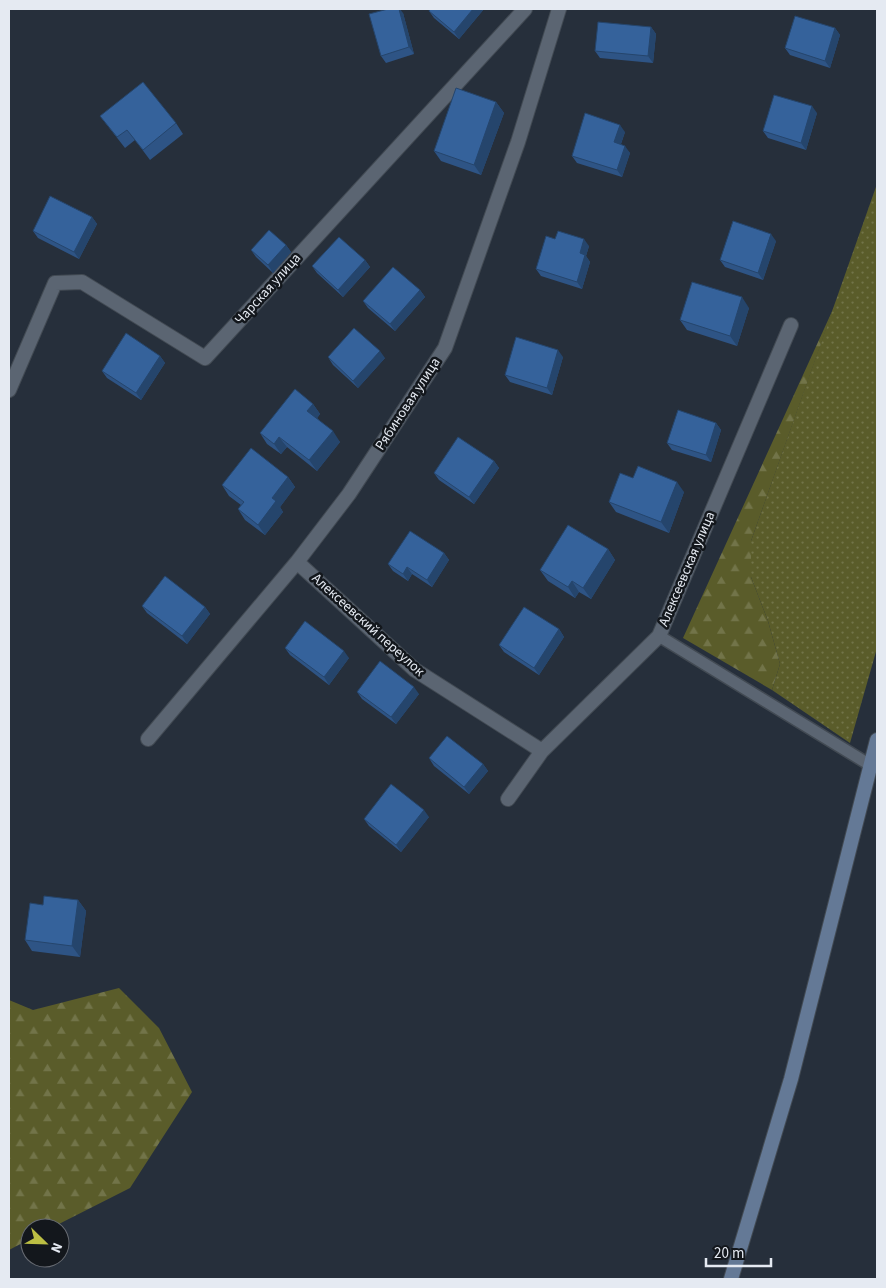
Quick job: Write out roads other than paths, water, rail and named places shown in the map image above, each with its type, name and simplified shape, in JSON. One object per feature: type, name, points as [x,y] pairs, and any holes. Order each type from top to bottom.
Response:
[{"type":"main road","points":[[731,1279],[791,1079],[877,740]]},
{"type":"street","name":"Чарская улица","points":[[9,390],[55,283],[82,282],[205,358],[524,9]]},
{"type":"street","name":"Рябиновая улица","points":[[148,739],[297,562],[349,494],[444,348],[518,142],[559,9]]},
{"type":"street","name":"Алексеевская улица","points":[[508,799],[542,752],[659,636],[791,325]]},
{"type":"street","name":"Алексеевский переулок","points":[[297,562],[414,670],[542,752]]},
{"type":"lane","points":[[659,636],[870,765]]}]
